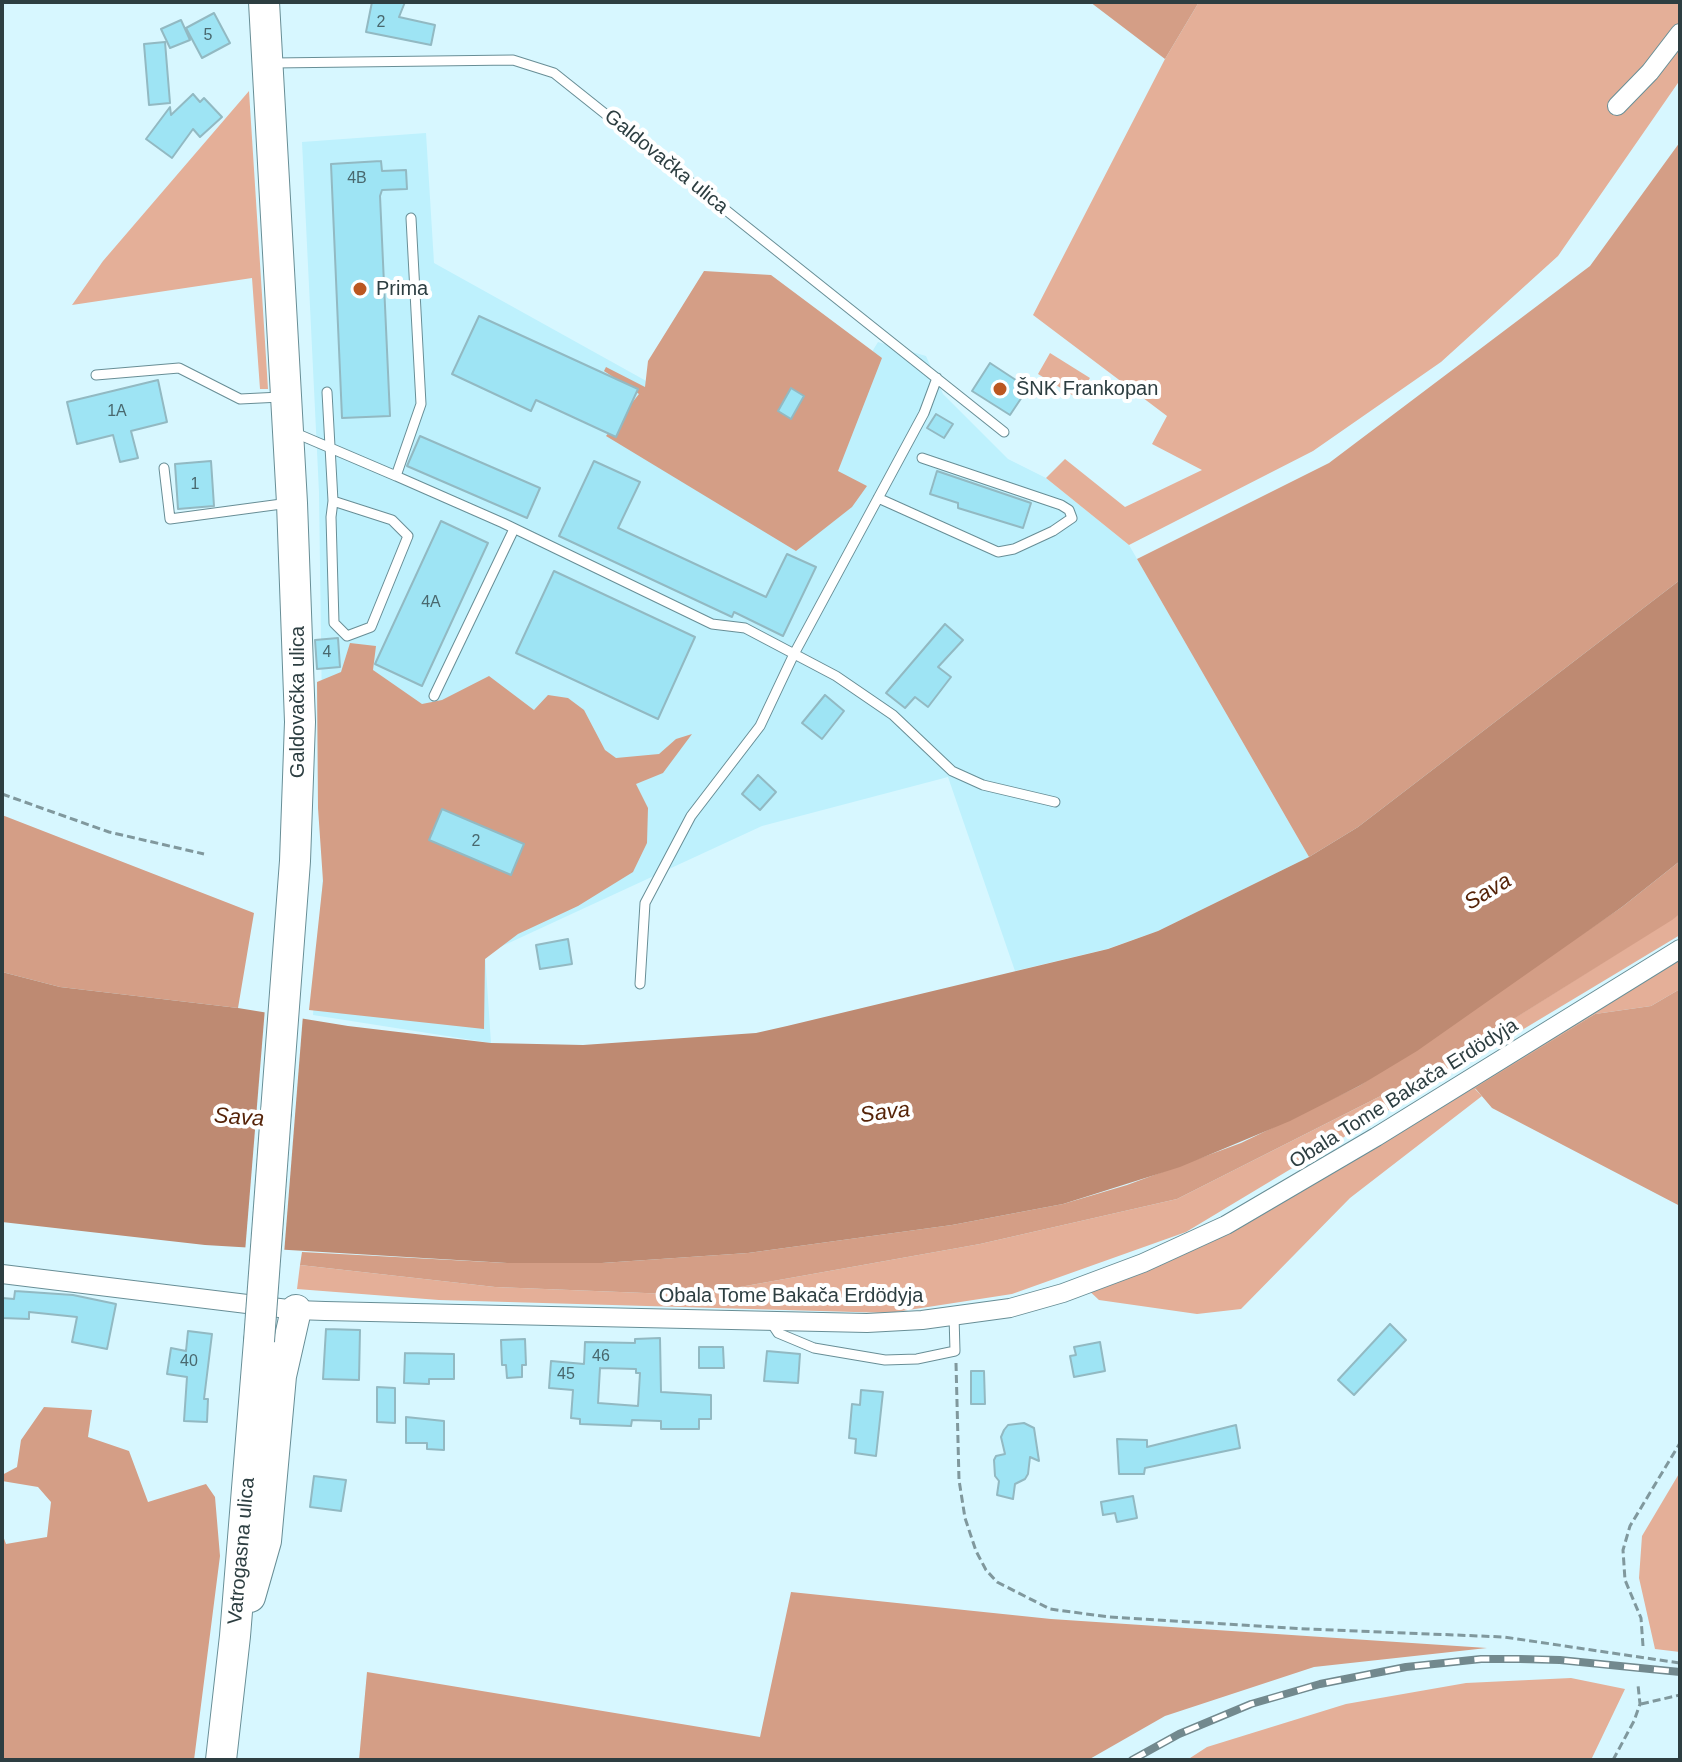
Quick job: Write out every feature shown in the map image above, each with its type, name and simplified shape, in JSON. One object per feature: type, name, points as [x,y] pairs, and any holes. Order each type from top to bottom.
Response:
[{"type":"main road","name":"Galdovačka ulica","points":[[259,1341],[295,861],[300,722],[292,503],[264,2]]},
{"type":"main road","points":[[235,1636],[254,1589],[266,1541],[281,1376],[296,1310]]},
{"type":"main road","name":"Vatrogasna ulica","points":[[221,1760],[235,1636],[259,1341]]},
{"type":"street","points":[[1617,106],[1650,72],[1680,33]]},
{"type":"street","name":"Obala Tome Bakača Erdödyja","points":[[2,1274],[296,1310],[867,1323],[1010,1308],[1063,1293],[1143,1263],[1226,1225],[1389,1129],[1680,949]]},
{"type":"lane","name":"Galdovačka ulica","points":[[266,63],[513,60],[554,73],[1004,432]]},
{"type":"lane","points":[[396,476],[421,404],[411,218]]},
{"type":"lane","points":[[96,375],[179,368],[240,399],[286,397]]},
{"type":"lane","points":[[640,984],[645,903],[691,816],[760,726],[794,654],[924,413],[937,378]]},
{"type":"lane","points":[[327,392],[333,501],[334,623],[347,636],[371,627],[408,536],[392,520],[333,501]]},
{"type":"lane","points":[[288,430],[514,529],[712,624],[745,628],[836,676],[893,715],[952,771],[983,785],[1055,802]]},
{"type":"lane","points":[[878,498],[998,552],[1014,549],[1053,531],[1072,518],[1069,510],[1061,505],[922,458]]},
{"type":"lane","points":[[164,468],[170,519],[292,503]]},
{"type":"lane","points":[[434,696],[514,529]]},
{"type":"lane","points":[[770,1321],[778,1333],[814,1348],[885,1360],[917,1359],[955,1351],[954,1316]]},
{"type":"path","points":[[2,794],[109,832],[204,854]]},
{"type":"path","points":[[955,1351],[959,1480],[965,1518],[986,1570],[997,1582],[1039,1605],[1070,1613],[1109,1617],[1504,1637],[1680,1663]]},
{"type":"path","points":[[1643,1646],[1641,1618],[1625,1580],[1623,1550],[1630,1526],[1680,1443]]},
{"type":"path","points":[[1613,1760],[1640,1704],[1638,1685]]},
{"type":"path","points":[[1640,1704],[1680,1695]]},
{"type":"shaded area","points":[[1090,2],[1199,2],[1165,59]]},
{"type":"shaded area","points":[[1199,2],[1680,2],[1680,80],[1558,256],[1441,362],[1313,451],[1129,545],[1046,478],[1065,459],[1125,507],[1202,470],[1152,444],[1167,416],[1033,315],[1165,59]]},
{"type":"shaded area","points":[[249,91],[268,389],[260,389],[252,278],[72,305],[103,261]]},
{"type":"shaded area","points":[[426,133],[434,263],[801,467],[878,342],[926,356],[943,394],[1008,459],[1046,478],[1129,545],[1309,857],[1158,931],[1107,949],[1015,971],[948,777],[762,826],[485,954],[491,1043],[313,1015],[324,861],[319,492],[302,142]]},
{"type":"shaded area","points":[[1680,142],[1680,580],[1358,827],[1309,857],[1137,559],[1329,463],[1590,266]]},
{"type":"shaded area","points":[[704,271],[771,275],[882,358],[838,471],[867,486],[852,507],[796,551],[606,436],[639,394],[604,371],[606,367],[645,387],[648,361]]},
{"type":"shaded area","points":[[1050,353],[1090,378],[1077,398],[1038,374]]},
{"type":"shaded area","points":[[350,643],[376,646],[373,670],[422,704],[442,700],[489,676],[534,710],[548,695],[568,698],[584,710],[605,750],[616,758],[659,754],[676,739],[692,734],[663,773],[636,784],[648,808],[647,843],[633,872],[578,906],[518,934],[485,959],[484,1029],[309,1010],[323,881],[318,808],[317,682],[341,672]]},
{"type":"shaded area","points":[[2,815],[254,913],[238,1008],[60,987],[2,972]]},
{"type":"shaded area","points":[[1680,861],[1680,914],[1672,920],[1432,1070],[1177,1199],[980,1244],[695,1295],[495,1287],[300,1265],[302,1252],[507,1263],[602,1263],[748,1253],[952,1225],[1063,1204],[1127,1185],[1241,1143],[1359,1086],[1622,907]]},
{"type":"shaded area","points":[[1680,914],[1680,935],[1186,1232],[1012,1294],[889,1313],[439,1300],[297,1289],[300,1265],[495,1287],[695,1295],[980,1244],[1177,1199],[1432,1070]]},
{"type":"shaded area","points":[[1680,954],[1680,989],[1651,1006],[1595,1014],[1475,1089],[1482,1096],[1350,1198],[1241,1309],[1197,1314],[1099,1300],[1085,1287],[1200,1242]]},
{"type":"shaded area","points":[[1680,989],[1680,1206],[1492,1108],[1475,1088],[1595,1014],[1651,1006]]},
{"type":"shaded area","points":[[44,1407],[92,1410],[88,1437],[129,1451],[148,1502],[206,1484],[215,1497],[220,1556],[194,1760],[2,1760],[2,1533],[6,1544],[47,1537],[51,1502],[38,1487],[2,1481],[2,1475],[17,1467],[21,1440]]},
{"type":"shaded area","points":[[1680,1472],[1680,1652],[1655,1649],[1639,1578],[1642,1536]]},
{"type":"shaded area","points":[[791,1592],[1051,1619],[1487,1648],[1314,1667],[1165,1716],[1088,1760],[359,1760],[367,1672],[760,1737]]},
{"type":"shaded area","points":[[1571,1678],[1625,1689],[1591,1760],[1187,1760],[1207,1747],[1346,1704],[1466,1683]]},
{"type":"water","name":"Sava","points":[[1680,580],[1680,861],[1622,907],[1417,1051],[1359,1086],[1290,1121],[1180,1167],[1063,1204],[952,1225],[748,1253],[602,1263],[507,1263],[205,1245],[2,1222],[2,972],[60,987],[491,1043],[583,1045],[756,1033],[787,1026],[1108,949],[1158,931],[1309,857],[1358,827]]},
{"type":"pier","points":[[265,1008],[303,1015],[284,1254],[245,1252]]},
{"type":"building","points":[[372,2],[405,2],[399,17],[435,25],[431,45],[366,32]]},
{"type":"building","points":[[214,13],[230,43],[202,58],[186,28]]},
{"type":"building","points":[[181,20],[190,40],[170,48],[161,29]]},
{"type":"building","points":[[165,42],[170,103],[149,105],[144,44]]},
{"type":"building","points":[[193,94],[200,102],[204,98],[222,117],[200,137],[193,129],[172,158],[146,139],[170,107],[171,115]]},
{"type":"building","name":"Prima","points":[[381,161],[382,171],[406,170],[407,189],[382,190],[380,196],[390,416],[342,418],[331,164]]},
{"type":"building","points":[[479,316],[638,389],[616,437],[536,400],[531,411],[452,374]]},
{"type":"building","name":"ŠNK Frankopan","points":[[990,363],[1028,388],[1010,415],[972,391]]},
{"type":"building","points":[[158,380],[167,422],[131,431],[138,458],[120,462],[113,435],[77,444],[67,402]]},
{"type":"building","points":[[791,388],[804,396],[791,419],[778,411]]},
{"type":"building","points":[[936,414],[953,424],[944,438],[927,428]]},
{"type":"building","points":[[420,436],[540,488],[527,518],[407,466]]},
{"type":"building","points":[[211,461],[214,506],[178,509],[175,464]]},
{"type":"building","points":[[594,461],[640,482],[618,528],[766,597],[787,554],[816,567],[783,636],[734,612],[732,617],[559,536]]},
{"type":"building","points":[[937,471],[1031,503],[1023,528],[958,508],[958,503],[930,494]]},
{"type":"building","points":[[441,521],[488,543],[422,686],[375,664]]},
{"type":"building","points":[[554,571],[695,637],[658,719],[516,653]]},
{"type":"building","points":[[945,624],[963,640],[938,667],[951,677],[928,707],[915,697],[905,708],[886,693]]},
{"type":"building","points":[[338,638],[340,667],[317,669],[315,640]]},
{"type":"building","points":[[825,695],[844,711],[822,739],[802,723]]},
{"type":"building","points":[[758,775],[776,792],[760,810],[742,794]]},
{"type":"building","points":[[442,809],[524,844],[511,875],[429,840]]},
{"type":"building","points":[[568,939],[572,964],[540,969],[536,945]]},
{"type":"building","points":[[15,1291],[73,1295],[116,1304],[107,1349],[72,1342],[77,1317],[29,1312],[29,1319],[2,1318],[2,1298],[14,1299]]},
{"type":"building","points":[[1390,1324],[1406,1340],[1354,1395],[1338,1380]]},
{"type":"building","points":[[326,1329],[360,1330],[359,1380],[323,1379]]},
{"type":"building","points":[[188,1331],[212,1334],[204,1399],[208,1399],[207,1422],[184,1421],[187,1377],[167,1374],[171,1348],[186,1351]]},
{"type":"building","points":[[660,1338],[661,1392],[711,1395],[711,1419],[699,1419],[699,1429],[661,1429],[661,1421],[632,1420],[631,1426],[580,1424],[580,1419],[571,1418],[573,1390],[549,1388],[551,1361],[584,1364],[585,1342],[635,1343],[635,1339]],"holes":[[[600,1368],[636,1369],[636,1373],[640,1373],[638,1406],[598,1403]]]},
{"type":"building","points":[[525,1339],[526,1365],[522,1365],[522,1377],[507,1378],[506,1365],[502,1365],[501,1340]]},
{"type":"building","points":[[1100,1342],[1105,1371],[1074,1377],[1070,1356],[1076,1355],[1074,1347]]},
{"type":"building","points":[[699,1347],[723,1347],[724,1368],[699,1368]]},
{"type":"building","points":[[767,1351],[800,1354],[798,1383],[764,1381]]},
{"type":"building","points":[[405,1353],[454,1354],[454,1379],[429,1379],[429,1384],[404,1383]]},
{"type":"building","points":[[971,1371],[984,1371],[985,1404],[971,1404]]},
{"type":"building","points":[[377,1387],[395,1388],[395,1423],[377,1422]]},
{"type":"building","points":[[861,1390],[883,1392],[876,1456],[855,1453],[856,1439],[849,1438],[852,1404],[860,1405]]},
{"type":"building","points":[[406,1417],[444,1421],[444,1450],[427,1449],[427,1443],[406,1443]]},
{"type":"building","points":[[1024,1423],[1034,1428],[1039,1461],[1030,1457],[1028,1474],[1015,1484],[1013,1499],[997,1495],[999,1481],[995,1476],[994,1460],[996,1456],[1005,1454],[1001,1437],[1008,1425]]},
{"type":"building","points":[[1236,1425],[1240,1448],[1145,1468],[1144,1474],[1119,1474],[1117,1439],[1147,1440],[1147,1447]]},
{"type":"building","points":[[314,1476],[346,1480],[341,1511],[310,1507]]},
{"type":"building","points":[[1133,1496],[1137,1518],[1117,1522],[1115,1513],[1103,1515],[1101,1502]]},
{"type":"railway","points":[[1132,1760],[1179,1734],[1251,1704],[1320,1684],[1406,1667],[1481,1659],[1520,1659],[1680,1672]]},
{"type":"place","name":"Prima","points":[[360,289]]},
{"type":"place","name":"ŠNK Frankopan","points":[[1000,389]]}]
